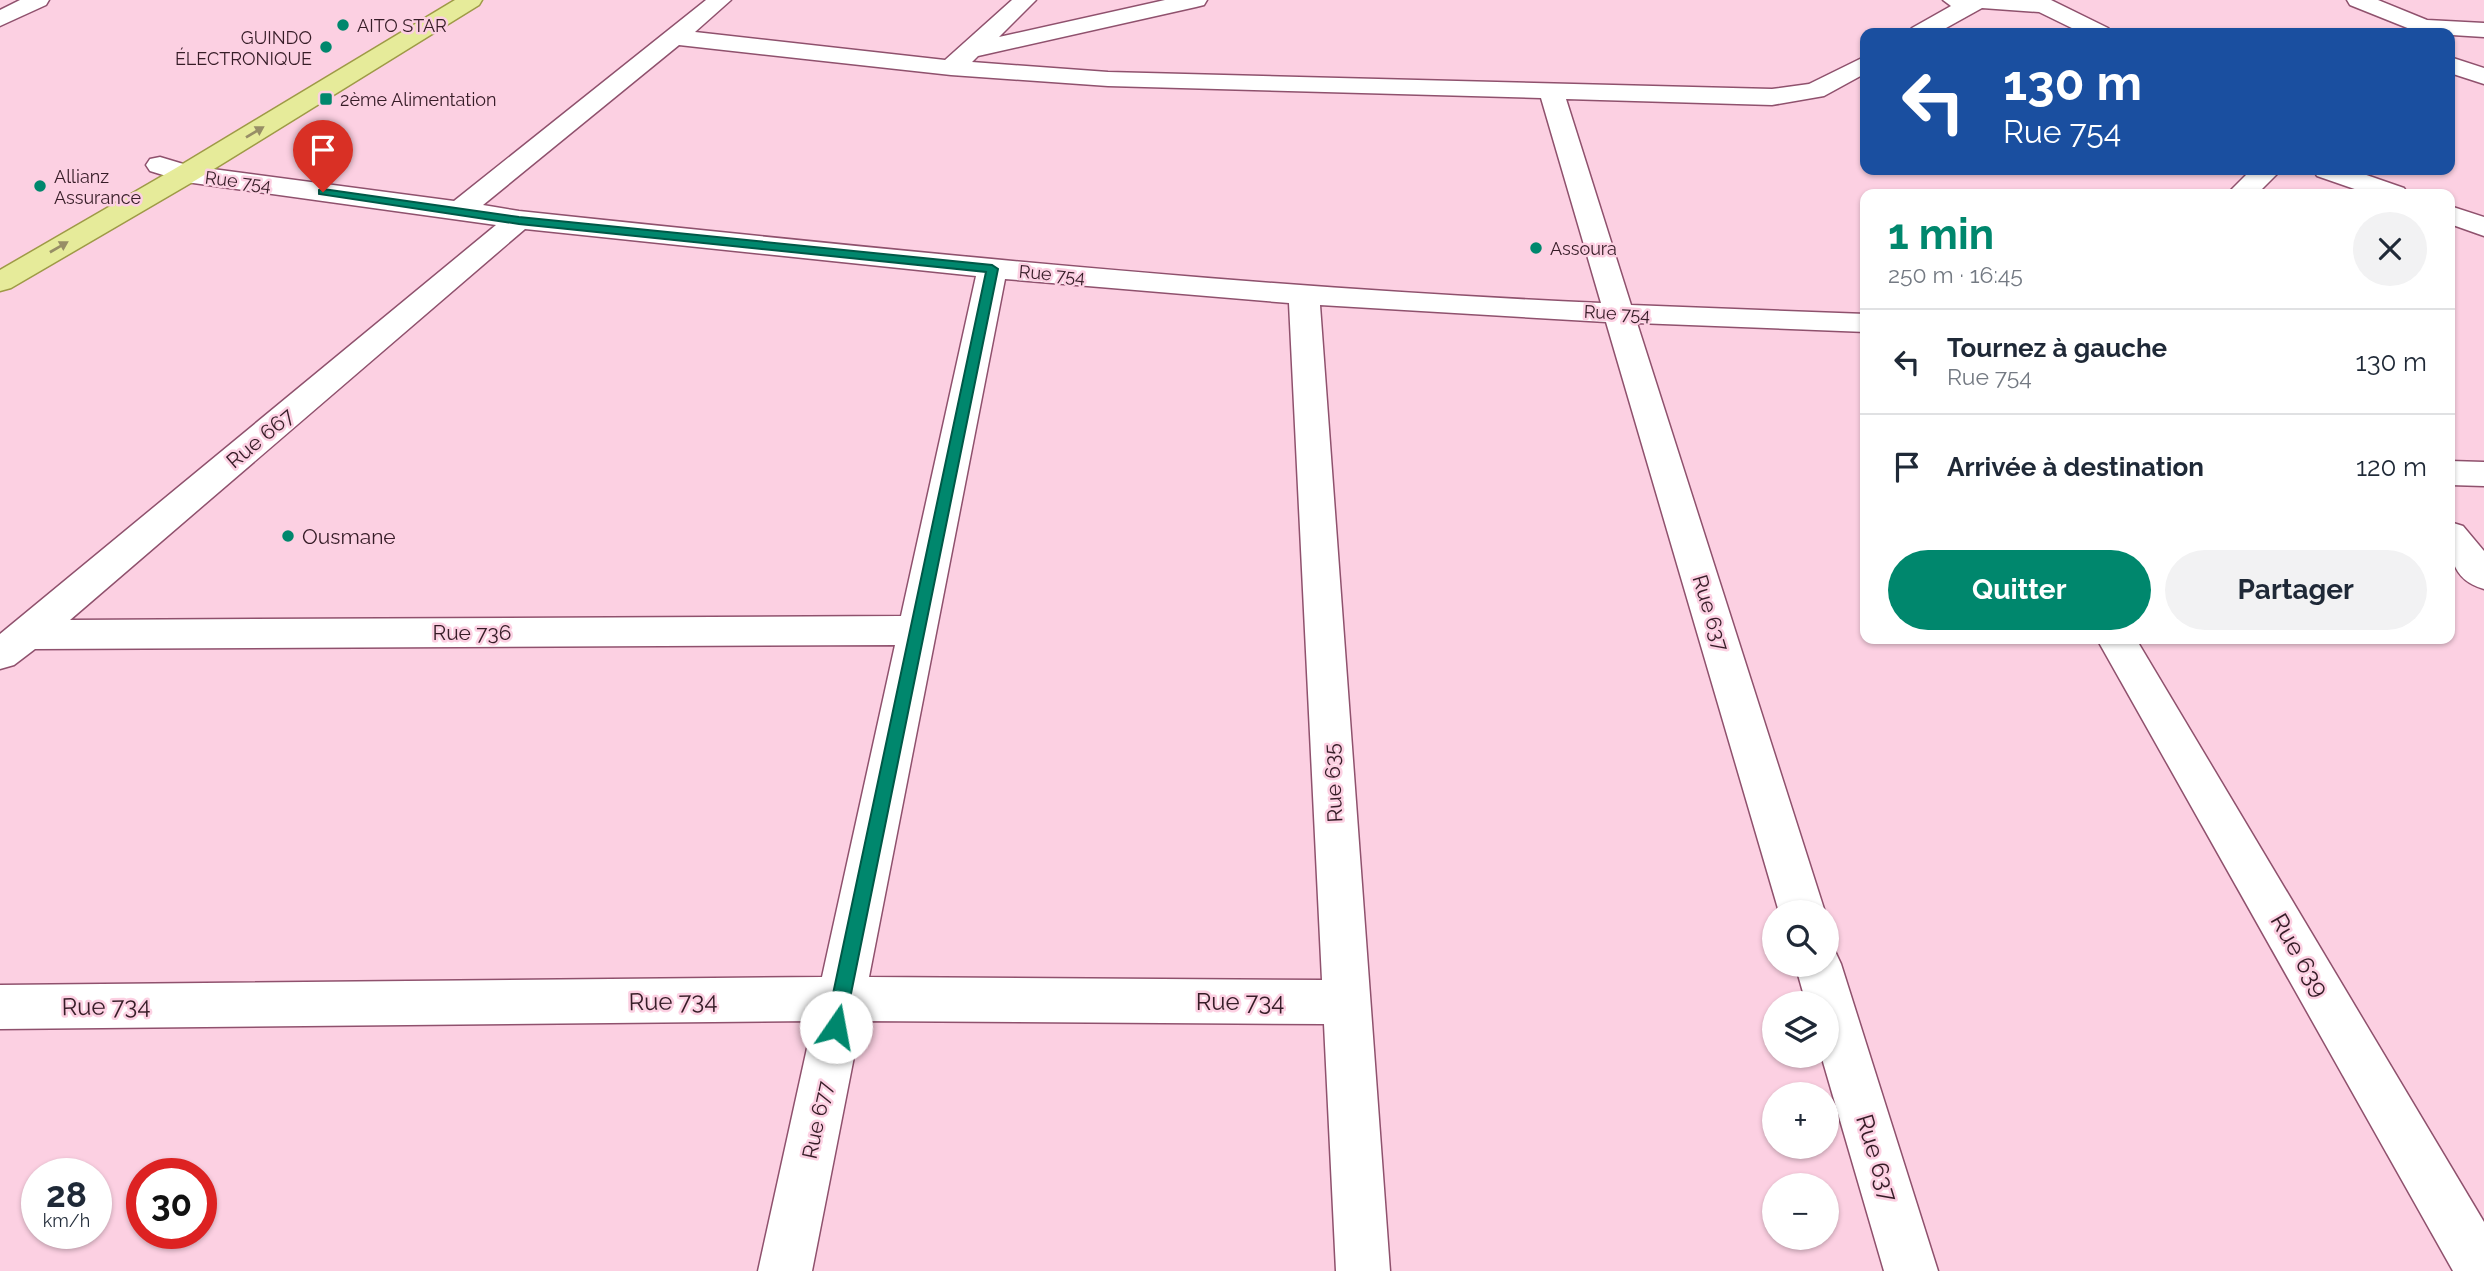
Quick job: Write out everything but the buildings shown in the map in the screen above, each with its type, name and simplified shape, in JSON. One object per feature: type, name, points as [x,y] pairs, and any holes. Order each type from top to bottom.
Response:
[{"type":"main road","points":[[0,282],[433,0]]},
{"type":"main road","points":[[0,254],[173,170],[471,0]]},
{"type":"street","points":[[0,19],[38,0]]},
{"type":"street","points":[[460,210],[720,0]]},
{"type":"street","points":[[951,68],[1025,0]]},
{"type":"street","points":[[970,51],[1196,0]]},
{"type":"street","points":[[1954,0],[2038,2],[2090,28]]},
{"type":"street","points":[[2358,0],[2415,28]]},
{"type":"street","points":[[1929,28],[1978,1]]},
{"type":"street","points":[[2421,28],[2442,9]]},
{"type":"street","points":[[2455,30],[2484,30]]},
{"type":"street","points":[[675,37],[951,68],[1108,79],[1772,97],[1815,91],[1860,66]]},
{"type":"street","points":[[2455,66],[2484,77]]},
{"type":"street","name":"Rue 637","points":[[1551,91],[1798,900]]},
{"type":"street","name":"Rue 754","points":[[173,170],[519,220],[992,269],[1304,295],[1619,314],[1860,323]]},
{"type":"street","points":[[2246,189],[2262,175]]},
{"type":"street","points":[[2341,175],[2380,189]]},
{"type":"street","points":[[2455,217],[2484,227]]},
{"type":"street","name":"Rue 667","points":[[13,645],[519,220]]},
{"type":"street","name":"Rue 677","points":[[785,1271],[992,269]]},
{"type":"street","name":"Rue 635","points":[[1304,295],[1363,1271]]},
{"type":"street","points":[[2455,473],[2484,474]]},
{"type":"street","points":[[2455,542],[2484,576]]},
{"type":"street","name":"Rue 736","points":[[13,645],[918,630]]},
{"type":"street","name":"Rue 639","points":[[2119,644],[2483,1271]]},
{"type":"street","name":"Rue 637","points":[[1822,977],[1911,1271]]},
{"type":"street","name":"Rue 734","points":[[0,1007],[842,999],[1347,1002]]},
{"type":"place","name":"AITO STAR","points":[[343,25]]},
{"type":"place","name":"GUINDO ÉLECTRONIQUE","points":[[326,47]]},
{"type":"place","name":"2ème Alimentation","points":[[326,99]]},
{"type":"place","name":"Allianz Assurance","points":[[40,186]]},
{"type":"place","name":"Assoura","points":[[1536,248]]},
{"type":"place","name":"Ousmane","points":[[288,536]]},
{"type":"route","points":[[323,192],[519,220],[992,269],[836,1027]]}]
